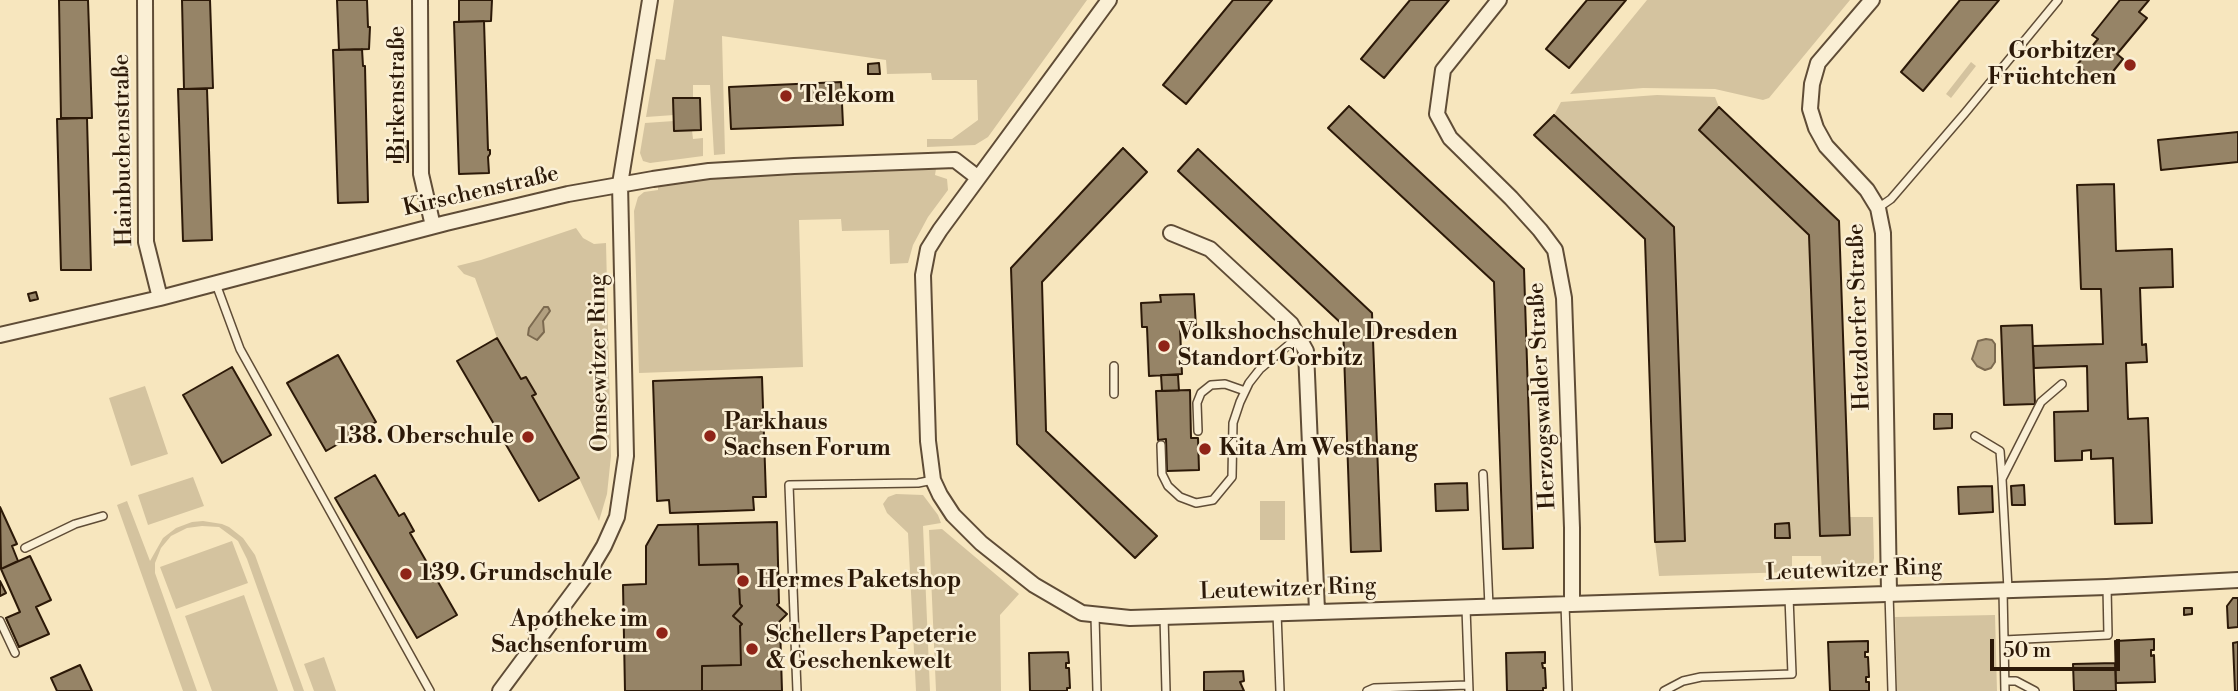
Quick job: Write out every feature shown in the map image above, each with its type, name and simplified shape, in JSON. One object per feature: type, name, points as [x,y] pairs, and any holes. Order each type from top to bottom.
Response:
[{"type":"street","name":"Hainbuchenstraße","points":[[145,0],[146,242],[160,298]]},
{"type":"street","name":"Birkenstraße","points":[[420,0],[421,174],[433,226]]},
{"type":"street","name":"Omsewitzer Ring","points":[[500,691],[589,571],[617,517],[626,456],[620,184],[650,0]]},
{"type":"street","name":"Leutewitzer Ring","points":[[1110,0],[977,177],[928,249],[923,275],[928,441],[933,480],[953,515],[981,543],[1034,585],[1082,612],[1130,618],[2107,587],[2238,580]]},
{"type":"street","name":"Herzogswalder Straße","points":[[1499,0],[1443,70],[1437,114],[1450,138],[1533,222],[1555,250],[1564,298],[1572,528],[1568,604]]},
{"type":"street","name":"Hetzdorfer Straße","points":[[1872,0],[1818,63],[1812,84],[1810,109],[1826,146],[1867,190],[1878,208],[1883,233],[1889,592]]},
{"type":"street","name":"Kirschenstraße","points":[[0,335],[160,298],[433,226],[620,184],[709,171],[955,160],[977,177]]},
{"type":"street","points":[[1171,233],[1210,249],[1291,324],[1306,351],[1317,611]]},
{"type":"lane","points":[[1878,208],[1891,199],[2058,0]]},
{"type":"lane","points":[[216,283],[240,348],[430,691]]},
{"type":"lane","points":[[1161,445],[1162,474],[1168,486],[1180,497],[1196,503],[1213,500],[1231,477],[1233,423],[1245,391],[1260,369],[1299,336]]},
{"type":"lane","points":[[1114,366],[1114,394]]},
{"type":"lane","points":[[1198,431],[1197,403],[1201,393],[1210,385],[1225,384],[1245,391]]},
{"type":"lane","points":[[2002,479],[2041,402],[2062,384]]},
{"type":"lane","points":[[1975,436],[2000,451],[2005,589],[2005,691]]},
{"type":"lane","points":[[1483,474],[1489,606]]},
{"type":"lane","points":[[797,691],[789,485],[918,483],[933,480]]},
{"type":"lane","points":[[24,548],[75,524],[103,516]]},
{"type":"lane","points":[[2004,640],[2108,635],[2107,587]]},
{"type":"lane","points":[[1889,592],[1892,691]]},
{"type":"lane","points":[[1664,691],[1682,681],[1701,677],[1792,674],[1789,596]]},
{"type":"lane","points":[[1568,604],[1568,691]]},
{"type":"lane","points":[[1367,691],[1374,688],[1469,688],[1466,607]]},
{"type":"lane","points":[[1277,612],[1280,691]]},
{"type":"lane","points":[[1095,615],[1097,691]]},
{"type":"lane","points":[[1164,617],[1166,691]]},
{"type":"lane","points":[[0,621],[15,653]]},
{"type":"lane","points":[[2005,681],[2016,681],[2035,691]]},
{"type":"shaded area","points":[[674,0],[1087,0],[988,137],[975,145],[927,147],[927,139],[952,139],[978,120],[977,80],[932,80],[931,73],[887,74],[886,60],[722,36],[725,154],[714,155],[710,85],[693,85],[693,98],[673,99],[674,115],[646,117],[656,59],[665,60]]},
{"type":"shaded area","points":[[1647,0],[1850,0],[1769,98],[1763,100],[1715,89],[1643,88],[1570,94]]},
{"type":"shaded area","points":[[1971,62],[1976,66],[1951,98],[1946,94]]},
{"type":"shaded area","points":[[1657,95],[1715,97],[1719,107],[1699,131],[1809,235],[1820,536],[1850,535],[1850,517],[1873,517],[1872,569],[1822,570],[1821,556],[1792,556],[1792,572],[1659,576],[1655,542],[1685,541],[1674,227],[1554,115],[1561,102]]},
{"type":"shaded area","points":[[674,121],[692,130],[693,139],[703,138],[703,156],[650,163],[643,161],[640,153],[645,123]]},
{"type":"shaded area","points":[[936,169],[935,175],[947,179],[948,190],[928,217],[913,245],[908,263],[890,264],[889,230],[842,231],[841,219],[799,220],[803,367],[639,373],[634,211],[638,197],[644,192],[658,190],[658,184],[730,176]]},
{"type":"shaded area","points":[[576,228],[583,238],[594,244],[606,243],[611,456],[607,494],[599,521],[579,478],[532,396],[535,393],[526,377],[521,379],[497,338],[475,278],[464,274],[457,266]]},
{"type":"shaded area","points":[[544,307],[548,307],[550,311],[543,321],[544,332],[537,340],[528,335],[529,328]]},
{"type":"shaded area","points":[[1986,339],[1995,344],[1995,362],[1991,368],[1985,370],[1977,366],[1972,359],[1978,341]]},
{"type":"shaded area","points":[[145,386],[168,454],[131,466],[109,398]]},
{"type":"shaded area","points":[[193,477],[204,506],[148,525],[138,495]]},
{"type":"shaded area","points":[[896,494],[923,495],[941,523],[923,526],[930,691],[916,691],[908,533],[887,513],[883,504],[888,497]]},
{"type":"shaded area","points":[[127,501],[150,561],[163,538],[176,528],[192,522],[222,524],[243,538],[255,555],[304,691],[294,691],[247,559],[238,541],[219,527],[202,526],[187,528],[171,536],[161,548],[155,563],[155,573],[197,691],[183,691],[117,505]]},
{"type":"shaded area","points":[[1260,501],[1285,501],[1285,540],[1260,540]]},
{"type":"shaded area","points":[[942,529],[1019,594],[1000,615],[1001,691],[936,691],[929,530]]},
{"type":"shaded area","points":[[232,541],[248,583],[176,609],[160,567]]},
{"type":"shaded area","points":[[244,595],[278,691],[212,691],[185,616]]},
{"type":"shaded area","points":[[1995,615],[1997,691],[1897,691],[1895,617]]},
{"type":"shaded area","points":[[324,657],[336,691],[314,691],[304,664]]},
{"type":"building","points":[[59,0],[88,0],[92,118],[61,118]]},
{"type":"building","points":[[182,0],[210,0],[213,88],[184,89]]},
{"type":"building","points":[[337,0],[367,0],[369,49],[339,50]]},
{"type":"building","points":[[459,0],[492,0],[491,21],[459,22]]},
{"type":"building","points":[[1233,0],[1272,0],[1186,104],[1163,85]]},
{"type":"building","points":[[1410,0],[1449,0],[1384,78],[1361,59]]},
{"type":"building","points":[[1587,0],[1626,0],[1569,68],[1546,49]]},
{"type":"building","points":[[1960,0],[1999,0],[1923,91],[1901,72]]},
{"type":"building","name":"Gorbitzer Früchtchen","points":[[2120,0],[2149,0],[2139,12],[2147,18],[2117,54],[2123,59],[2102,85],[2077,65],[2098,39],[2092,35]]},
{"type":"building","points":[[484,21],[489,173],[459,174],[454,22]]},
{"type":"building","points":[[362,49],[365,66],[368,202],[338,203],[333,50]]},
{"type":"building","points":[[879,63],[880,74],[868,74],[868,64]]},
{"type":"building","name":"Telekom","points":[[841,82],[843,125],[731,129],[729,87]]},
{"type":"building","points":[[178,89],[207,89],[212,240],[183,241]]},
{"type":"building","points":[[673,98],[700,98],[701,130],[674,131]]},
{"type":"building","points":[[1349,106],[1524,269],[1533,548],[1503,549],[1494,282],[1328,128]]},
{"type":"building","points":[[1719,107],[1839,221],[1850,535],[1820,536],[1809,235],[1699,130]]},
{"type":"building","points":[[1554,115],[1674,227],[1685,541],[1655,542],[1645,239],[1534,135]]},
{"type":"building","points":[[87,118],[91,270],[61,270],[57,119]]},
{"type":"building","points":[[2238,132],[2238,162],[2161,170],[2158,140]]},
{"type":"building","points":[[395,141],[408,141],[408,162],[394,162]]},
{"type":"building","points":[[1123,148],[1147,172],[1042,282],[1046,431],[1157,536],[1135,558],[1017,444],[1011,268]]},
{"type":"building","points":[[1198,149],[1372,313],[1381,551],[1351,552],[1343,325],[1178,171]]},
{"type":"building","points":[[2114,184],[2116,251],[2172,249],[2173,287],[2140,288],[2142,345],[2146,344],[2147,362],[2126,363],[2128,419],[2148,418],[2152,523],[2115,524],[2113,458],[2091,459],[2091,450],[2082,451],[2082,460],[2055,461],[2054,412],[2088,411],[2087,366],[2034,368],[2033,346],[2103,344],[2101,289],[2081,289],[2077,185]]},
{"type":"building","points":[[36,292],[38,299],[30,301],[28,294]]},
{"type":"building","name":"Volkshochschule Dresden Standort Gorbitz","points":[[1194,294],[1196,327],[1180,328],[1182,374],[1149,376],[1147,327],[1142,327],[1141,303],[1161,302],[1160,295]]},
{"type":"building","points":[[2032,325],[2035,404],[2004,405],[2001,326]]},
{"type":"building","name":"138. Oberschule","points":[[497,338],[521,379],[526,377],[536,394],[532,396],[579,478],[539,501],[457,361]]},
{"type":"building","points":[[338,355],[376,422],[326,451],[287,383]]},
{"type":"building","points":[[232,367],[271,435],[222,463],[183,395]]},
{"type":"building","points":[[1161,375],[1178,375],[1179,391],[1162,391]]},
{"type":"building","name":"Parkhaus Sachsen Forum","points":[[762,377],[766,497],[753,497],[754,510],[670,513],[669,500],[657,501],[653,381]]},
{"type":"building","points":[[1190,390],[1191,438],[1198,438],[1199,470],[1167,471],[1166,439],[1158,440],[1156,391]]},
{"type":"building","points":[[1934,414],[1952,414],[1952,428],[1934,429]]},
{"type":"building","name":"139. Grundschule","points":[[375,475],[399,516],[404,513],[414,531],[410,533],[457,615],[417,638],[335,498]]},
{"type":"building","points":[[1467,483],[1468,510],[1436,511],[1435,484]]},
{"type":"building","points":[[2024,485],[2025,505],[2012,505],[2011,486]]},
{"type":"building","points":[[1992,486],[1993,512],[1959,514],[1958,487]]},
{"type":"building","points":[[0,507],[17,544],[12,546],[18,561],[1,569]]},
{"type":"building","points":[[777,522],[777,605],[787,614],[778,623],[782,691],[702,691],[702,666],[741,665],[742,624],[733,616],[742,606],[738,564],[699,565],[698,524]]},
{"type":"building","points":[[1789,523],[1790,538],[1775,538],[1775,524]]},
{"type":"building","points":[[698,524],[699,565],[738,564],[742,606],[733,616],[742,624],[741,665],[702,666],[702,691],[625,691],[623,585],[646,584],[646,546],[658,525]]},
{"type":"building","points":[[30,556],[51,600],[36,607],[49,634],[19,647],[6,618],[20,612],[1,569]]},
{"type":"building","points":[[0,581],[6,593],[0,596]]},
{"type":"building","points":[[2233,598],[2238,598],[2238,627],[2228,628],[2227,606]]},
{"type":"building","points":[[2184,608],[2192,608],[2192,614],[2184,615]]},
{"type":"building","points":[[2154,639],[2151,656],[2154,655],[2155,682],[2116,683],[2115,641]]},
{"type":"building","points":[[1868,641],[1865,657],[1868,657],[1869,677],[1866,677],[1866,682],[1869,682],[1869,691],[1830,691],[1828,642]]},
{"type":"building","points":[[2238,642],[2238,691],[2235,691],[2233,643]]},
{"type":"building","points":[[1068,652],[1069,663],[1066,663],[1066,668],[1069,668],[1070,688],[1067,688],[1067,691],[1030,691],[1029,653]]},
{"type":"building","points":[[1545,652],[1545,663],[1542,663],[1545,668],[1546,688],[1543,688],[1543,691],[1507,691],[1506,653]]},
{"type":"building","points":[[2115,663],[2116,691],[2074,691],[2073,664]]},
{"type":"building","points":[[80,665],[92,691],[57,691],[51,678]]},
{"type":"building","points":[[1243,671],[1244,681],[1240,682],[1244,691],[1204,691],[1204,672]]},
{"type":"place","name":"Gorbitzer Früchtchen","points":[[2130,65]]},
{"type":"place","name":"Telekom","points":[[786,96]]},
{"type":"place","name":"Volkshochschule Dresden Standort Gorbitz","points":[[1164,346]]},
{"type":"place","name":"Parkhaus Sachsen Forum","points":[[710,436]]},
{"type":"place","name":"138. Oberschule","points":[[528,437]]},
{"type":"place","name":"Kita Am Westhang","points":[[1205,449]]},
{"type":"place","name":"139. Grundschule","points":[[406,574]]},
{"type":"place","name":"Hermes Paketshop","points":[[743,581]]},
{"type":"place","name":"Apotheke im Sachsenforum","points":[[662,633]]},
{"type":"place","name":"Schellers Papeterie & Geschenkewelt","points":[[752,649]]}]
